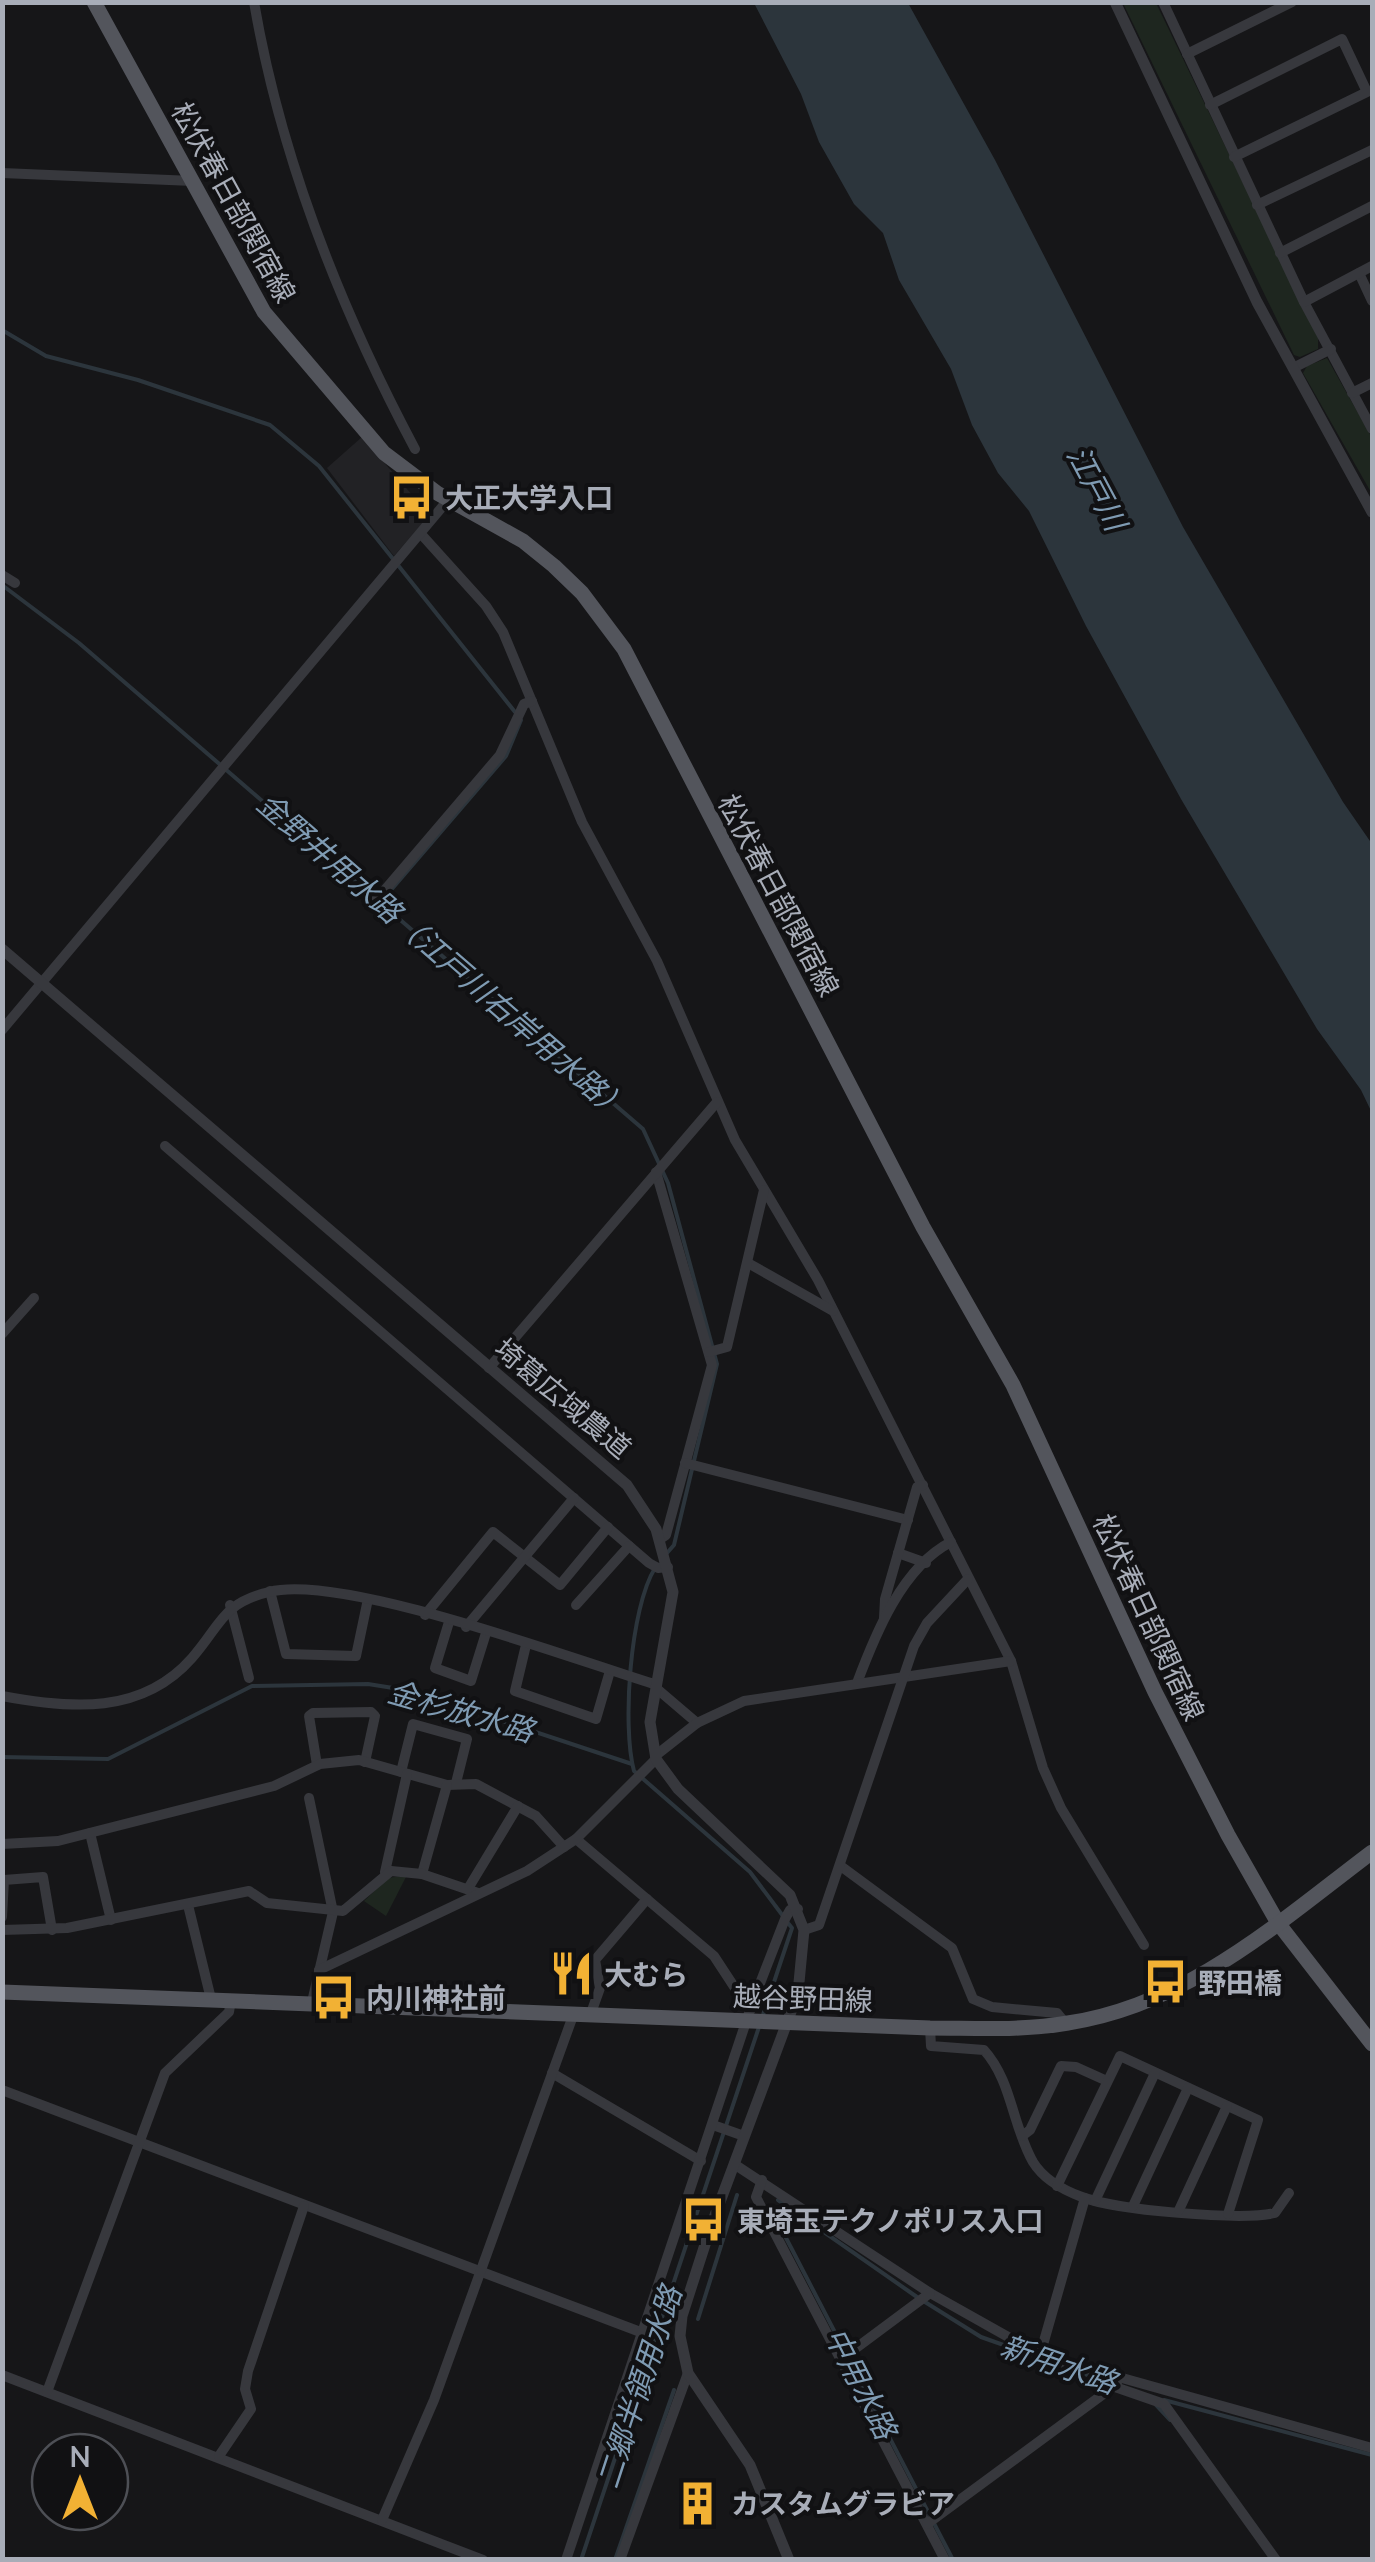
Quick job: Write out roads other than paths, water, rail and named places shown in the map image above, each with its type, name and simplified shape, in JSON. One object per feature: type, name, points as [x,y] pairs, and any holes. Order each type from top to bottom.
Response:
[{"type":"main road","name":"松伏春日部関宿線","points":[[94,2],[264,312],[384,453],[448,500],[522,541],[554,566],[582,593],[624,649],[924,1227],[1013,1385],[1154,1692],[1285,1918],[1372,2044]]},
{"type":"main road","name":"越谷野田線","points":[[2,1992],[750,2016],[789,2022],[930,2028],[1066,2024],[1164,1994],[1222,1963],[1372,1852]]},
{"type":"street","points":[[254,2],[268,81],[302,200],[380,382],[415,449]]},
{"type":"street","points":[[1114,2],[1257,302],[1372,512]]},
{"type":"street","points":[[1163,2],[1304,302],[1372,429]]},
{"type":"street","points":[[1187,54],[1292,2]]},
{"type":"street","points":[[1210,105],[1342,39],[1367,92],[1234,158]]},
{"type":"street","points":[[1258,205],[1372,150]]},
{"type":"street","points":[[2,173],[194,181]]},
{"type":"street","points":[[1280,252],[1372,206]]},
{"type":"street","points":[[1304,302],[1372,266]]},
{"type":"street","points":[[1359,273],[1372,300]]},
{"type":"street","points":[[1293,368],[1330,349]]},
{"type":"street","points":[[1352,393],[1372,383]]},
{"type":"street","points":[[2,1030],[448,500]]},
{"type":"street","points":[[421,534],[486,606],[503,632],[582,822],[657,961],[717,1102],[833,1311],[1011,1661],[1060,1808],[1144,1945]]},
{"type":"street","points":[[2,576],[16,583]]},
{"type":"street","points":[[376,901],[500,755],[524,704],[532,701]]},
{"type":"street","name":"埼葛広域農道","points":[[2,949],[627,1485],[660,1538],[658,1566],[671,1621],[656,1686],[650,1736],[656,1758]]},
{"type":"street","points":[[489,1368],[717,1102]]},
{"type":"street","points":[[165,1146],[629,1546],[658,1566]]},
{"type":"street","points":[[656,1171],[714,1351],[666,1535],[660,1538]]},
{"type":"street","points":[[714,1351],[727,1347],[764,1190]]},
{"type":"street","points":[[748,1263],[833,1311]]},
{"type":"street","points":[[2,1334],[34,1298]]},
{"type":"street","points":[[685,1463],[908,1520]]},
{"type":"street","points":[[884,1619],[884,1600],[917,1487],[922,1484]]},
{"type":"street","points":[[466,1627],[574,1498]]},
{"type":"street","points":[[425,1615],[493,1532],[560,1585],[608,1527]]},
{"type":"street","points":[[857,1683],[884,1619],[926,1563],[951,1542]]},
{"type":"street","points":[[576,1605],[629,1546]]},
{"type":"street","points":[[898,1553],[926,1563]]},
{"type":"street","points":[[804,1930],[819,1925],[842,1867],[903,1676],[927,1623],[968,1578]]},
{"type":"street","points":[[2,1696],[40,1704],[94,1704],[147,1696],[191,1660],[230,1605],[270,1591],[311,1587],[425,1615],[656,1686],[697,1723]]},
{"type":"street","points":[[270,1591],[286,1654],[356,1656],[368,1600]]},
{"type":"street","points":[[230,1605],[248,1678]]},
{"type":"street","points":[[448,1622],[434,1668],[471,1681],[486,1633]]},
{"type":"street","points":[[526,1645],[516,1690],[596,1719],[610,1671]]},
{"type":"street","points":[[319,1970],[473,1890],[528,1871],[576,1839],[656,1758],[697,1723],[744,1701],[1011,1661]]},
{"type":"street","points":[[317,1765],[309,1716],[313,1713],[371,1712],[375,1716],[366,1762]]},
{"type":"street","points":[[2,1930],[52,1930],[249,1891],[267,1904],[342,1911],[386,1872],[413,1724],[467,1739],[422,1874]]},
{"type":"street","points":[[656,1758],[678,1789],[783,1887],[798,1908],[804,1930],[803,1966],[789,2022],[740,2134],[734,2164],[682,2316],[681,2352],[688,2373],[750,2464],[789,2560]]},
{"type":"street","points":[[2,1844],[46,1843],[274,1786],[317,1765],[366,1762],[452,1784],[476,1784],[536,1816],[564,1847]]},
{"type":"street","points":[[310,1798],[333,1912],[312,2002]]},
{"type":"street","points":[[473,1890],[518,1806]]},
{"type":"street","points":[[90,1833],[111,1920]]},
{"type":"street","points":[[576,1839],[714,1956],[750,2016]]},
{"type":"street","points":[[842,1867],[952,1948],[974,1999],[992,2007],[1058,2012],[1066,2024]]},
{"type":"street","points":[[386,1872],[422,1874],[473,1890]]},
{"type":"street","points":[[2,1916],[4,1880],[43,1877],[52,1930]]},
{"type":"street","points":[[382,2520],[434,2400],[552,2073],[600,1988],[595,1960],[647,1899]]},
{"type":"street","points":[[188,1905],[210,1999]]},
{"type":"street","points":[[566,2560],[701,2161],[717,2126],[750,2016],[785,1919],[790,1910],[798,1908]]},
{"type":"street","points":[[46,2392],[165,2073],[229,2012],[231,2000]]},
{"type":"street","points":[[930,2028],[931,2046],[984,2050],[1000,2068],[1032,2161],[1058,2186],[1090,2200],[1228,2214],[1275,2213],[1289,2193]]},
{"type":"street","points":[[1058,2186],[1120,2056],[1258,2120],[1228,2214]]},
{"type":"street","points":[[1022,2136],[1030,2130],[1062,2066],[1076,2067],[1108,2081]]},
{"type":"street","points":[[552,2073],[701,2161]]},
{"type":"street","points":[[1040,2356],[1090,2200],[1156,2073]]},
{"type":"street","points":[[1134,2206],[1188,2088]]},
{"type":"street","points":[[2,2090],[642,2333]]},
{"type":"street","points":[[1179,2210],[1228,2106]]},
{"type":"street","points":[[717,2126],[740,2134]]},
{"type":"street","points":[[734,2164],[930,2293],[1040,2356],[1118,2383],[1372,2448]]},
{"type":"street","points":[[762,2180],[756,2197],[944,2560]]},
{"type":"street","points":[[219,2456],[251,2409],[245,2389],[248,2372],[304,2206]]},
{"type":"street","points":[[840,2360],[930,2293]]},
{"type":"street","points":[[620,2560],[688,2373]]},
{"type":"street","points":[[2,2375],[483,2560]]},
{"type":"street","points":[[927,2524],[1118,2383]]},
{"type":"street","points":[[1118,2383],[1164,2404],[1276,2560]]},
{"type":"water","name":"江戸川","points":[[754,3],[908,3],[995,160],[1183,527],[1343,802],[1372,844],[1372,1113],[1361,1090],[1317,1029],[1181,799],[1086,626],[1029,511],[998,473],[972,425],[951,369],[899,280],[883,233],[854,204],[819,142],[801,94]]},
{"type":"waterway","points":[[2,330],[46,356],[138,380],[270,425],[319,466],[515,712]]},
{"type":"waterway","name":"金野井用水路（江戸川右岸用水路）","points":[[2,585],[79,643],[643,1129],[668,1183],[717,1364],[674,1545],[667,1553]]},
{"type":"waterway","points":[[379,904],[506,756],[521,720]]},
{"type":"waterway","name":"金野井用水路（江戸川右岸用水路）","points":[[655,1568],[646,1586],[634,1638],[629,1698],[634,1771],[750,1872],[783,1916]]},
{"type":"waterway","name":"金杉放水路","points":[[2,1757],[108,1759],[252,1686],[368,1684],[412,1691],[632,1764]]},
{"type":"waterway","name":"金野井用水路（江戸川右岸用水路）","points":[[762,2018],[792,1928],[788,1923]]},
{"type":"waterway","name":"二郷半領用水路","points":[[581,2560],[759,2027]]},
{"type":"waterway","points":[[698,2319],[737,2195]]},
{"type":"waterway","name":"新用水路","points":[[778,2200],[917,2297]]},
{"type":"waterway","name":"中用水路","points":[[770,2207],[953,2560]]},
{"type":"waterway","name":"新用水路","points":[[925,2302],[981,2337],[1113,2384]]},
{"type":"waterway","points":[[615,2560],[674,2390]]},
{"type":"waterway","name":"新用水路","points":[[1164,2400],[1372,2455]]},
{"type":"waterway","points":[[1156,2405],[1170,2420]]},
{"type":"place","name":"大正大学入口","points":[[412,497]]},
{"type":"place","name":"大むら","points":[[571,1974]]},
{"type":"place","name":"野田橋","points":[[1165,1982]]},
{"type":"place","name":"内川神社前","points":[[333,1997]]},
{"type":"place","name":"東埼玉テクノポリス入口","points":[[704,2220]]},
{"type":"place","name":"カスタムグラビア","points":[[698,2503]]}]
